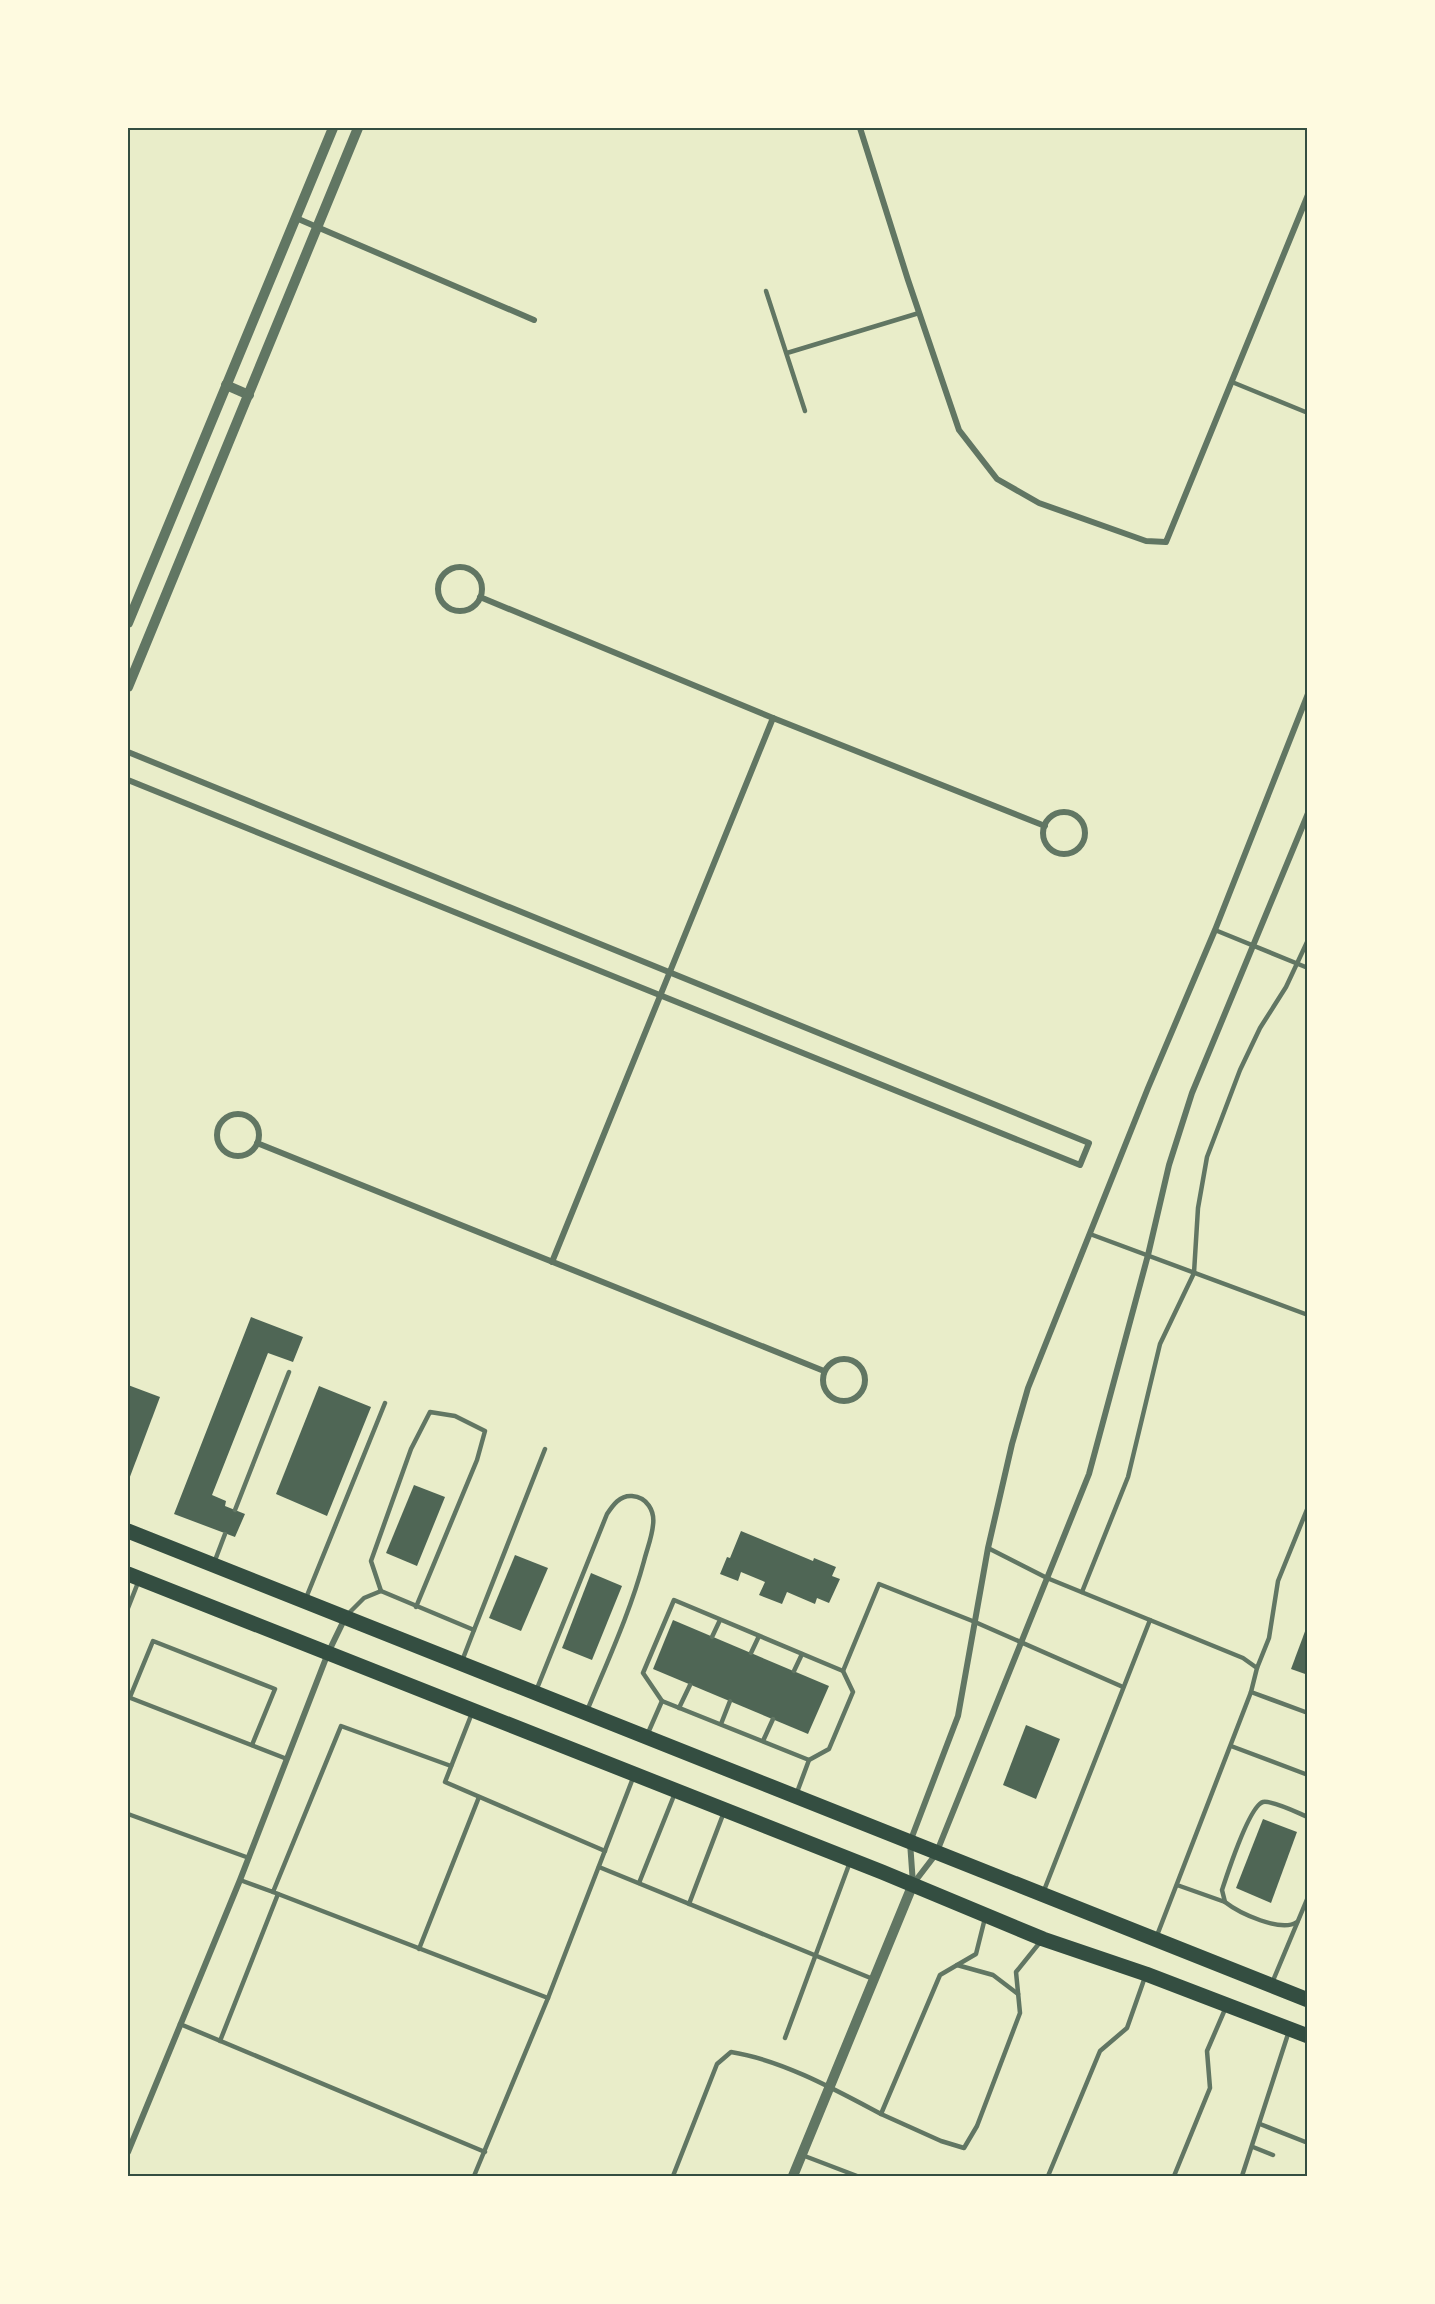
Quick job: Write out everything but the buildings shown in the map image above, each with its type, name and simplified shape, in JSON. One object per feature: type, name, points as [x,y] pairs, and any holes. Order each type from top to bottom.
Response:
[{"type":"main road","points":[[128,1531],[1308,2000]]},
{"type":"main road","points":[[134,1576],[913,1884],[1043,1939],[1146,1974],[1308,2036]]},
{"type":"street","points":[[128,623],[333,128]]},
{"type":"street","points":[[128,687],[358,128]]},
{"type":"street","points":[[860,128],[959,430],[997,479],[1039,503],[1146,541],[1166,542],[1308,195]]},
{"type":"street","points":[[296,218],[534,320]]},
{"type":"street","points":[[226,385],[249,395]]},
{"type":"street","points":[[454,568],[468,569],[474,572],[481,584],[480,597],[470,608],[455,610],[448,607],[439,596],[440,581],[448,571],[454,568]]},
{"type":"street","points":[[480,597],[773,718],[1044,826]]},
{"type":"street","points":[[913,1884],[910,1842],[958,1716],[988,1548],[1012,1444],[1028,1388],[1148,1088],[1215,930],[1308,694]]},
{"type":"street","points":[[552,1262],[773,718]]},
{"type":"street","points":[[128,752],[1089,1143],[1080,1165],[128,780]]},
{"type":"street","points":[[793,2176],[913,1884],[936,1854],[1089,1474],[1148,1256],[1168,1165],[1192,1093],[1308,813]]},
{"type":"street","points":[[1072,814],[1085,829],[1083,843],[1073,852],[1060,854],[1053,851],[1044,840],[1044,826],[1053,816],[1072,814]]},
{"type":"street","points":[[236,1113],[249,1116],[258,1128],[257,1143],[247,1154],[232,1155],[225,1152],[217,1139],[219,1124],[236,1113]]},
{"type":"street","points":[[257,1143],[824,1371]]},
{"type":"street","points":[[846,1359],[853,1361],[863,1372],[864,1387],[854,1398],[840,1401],[827,1393],[823,1386],[824,1371],[833,1361],[846,1359]]},
{"type":"street","points":[[128,2152],[249,1858],[328,1653],[345,1617]]},
{"type":"lane","points":[[766,291],[805,411]]},
{"type":"lane","points":[[787,353],[919,313]]},
{"type":"lane","points":[[1232,382],[1308,413]]},
{"type":"lane","points":[[1215,930],[1308,968]]},
{"type":"lane","points":[[1082,1592],[1128,1477],[1160,1344],[1194,1273],[1198,1208],[1207,1157],[1240,1070],[1260,1028],[1287,987],[1308,940]]},
{"type":"lane","points":[[1090,1234],[1308,1315]]},
{"type":"lane","points":[[235,1510],[290,1372]]},
{"type":"lane","points":[[305,1603],[386,1403]]},
{"type":"lane","points":[[381,1592],[371,1561],[411,1449],[430,1412],[455,1416],[485,1431],[477,1460],[416,1606]]},
{"type":"lane","points":[[461,1664],[545,1449]]},
{"type":"lane","points":[[535,1693],[607,1514],[615,1502],[626,1496],[636,1496],[646,1501],[653,1513],[653,1526],[635,1593],[586,1714]]},
{"type":"lane","points":[[1156,1940],[1251,1692],[1257,1668],[1269,1638],[1278,1581],[1308,1507]]},
{"type":"lane","points":[[213,1566],[225,1534]]},
{"type":"lane","points":[[988,1548],[1047,1578],[1243,1658],[1257,1668]]},
{"type":"lane","points":[[128,1608],[134,1576]]},
{"type":"lane","points":[[843,1671],[879,1584],[975,1622],[1124,1687]]},
{"type":"lane","points":[[345,1617],[364,1598],[381,1592],[474,1630]]},
{"type":"lane","points":[[795,1797],[809,1760],[829,1749],[853,1692],[843,1671],[674,1600],[643,1673],[662,1701],[809,1760]]},
{"type":"lane","points":[[712,1637],[720,1620]]},
{"type":"lane","points":[[1042,1895],[1150,1620]]},
{"type":"lane","points":[[752,1653],[759,1636]]},
{"type":"lane","points":[[252,1745],[275,1689],[153,1641],[129,1697],[287,1759]]},
{"type":"lane","points":[[794,1671],[802,1654]]},
{"type":"lane","points":[[679,1708],[690,1685]]},
{"type":"lane","points":[[1251,1692],[1308,1713]]},
{"type":"lane","points":[[646,1738],[662,1701]]},
{"type":"lane","points":[[721,1725],[730,1701]]},
{"type":"lane","points":[[473,1710],[445,1782],[605,1851]]},
{"type":"lane","points":[[763,1741],[772,1719]]},
{"type":"lane","points":[[220,2040],[341,1726],[451,1766]]},
{"type":"lane","points":[[1230,1746],[1308,1775]]},
{"type":"lane","points":[[474,2176],[548,1998],[635,1774]]},
{"type":"lane","points":[[639,1883],[676,1790]]},
{"type":"lane","points":[[419,1949],[479,1797]]},
{"type":"lane","points":[[1224,1902],[1222,1890],[1255,1808],[1264,1802],[1270,1803],[1308,1817]]},
{"type":"lane","points":[[689,1904],[725,1810]]},
{"type":"lane","points":[[128,1814],[249,1858]]},
{"type":"lane","points":[[784,2037],[850,1860]]},
{"type":"lane","points":[[599,1867],[873,1978]]},
{"type":"lane","points":[[240,1880],[548,1998]]},
{"type":"lane","points":[[1177,1885],[1274,1924],[1288,1926],[1298,1922]]},
{"type":"lane","points":[[1271,1986],[1308,1898]]},
{"type":"lane","points":[[881,2114],[940,1975],[976,1954],[985,1916]]},
{"type":"lane","points":[[673,2176],[717,2064],[730,2052],[750,2055],[829,2086],[881,2114],[941,2141],[964,2148],[977,2126],[1020,2013],[1016,1972],[1043,1939]]},
{"type":"lane","points":[[956,1965],[993,1975],[1018,1994]]},
{"type":"lane","points":[[1048,2176],[1100,2051],[1126,2028],[1146,1974]]},
{"type":"lane","points":[[1174,2176],[1210,2088],[1207,2050],[1227,2005]]},
{"type":"lane","points":[[180,2024],[485,2152]]},
{"type":"lane","points":[[1242,2176],[1289,2029]]},
{"type":"lane","points":[[1260,2124],[1308,2143]]},
{"type":"lane","points":[[1253,2147],[1273,2155]]},
{"type":"lane","points":[[802,2155],[857,2176]]}]
